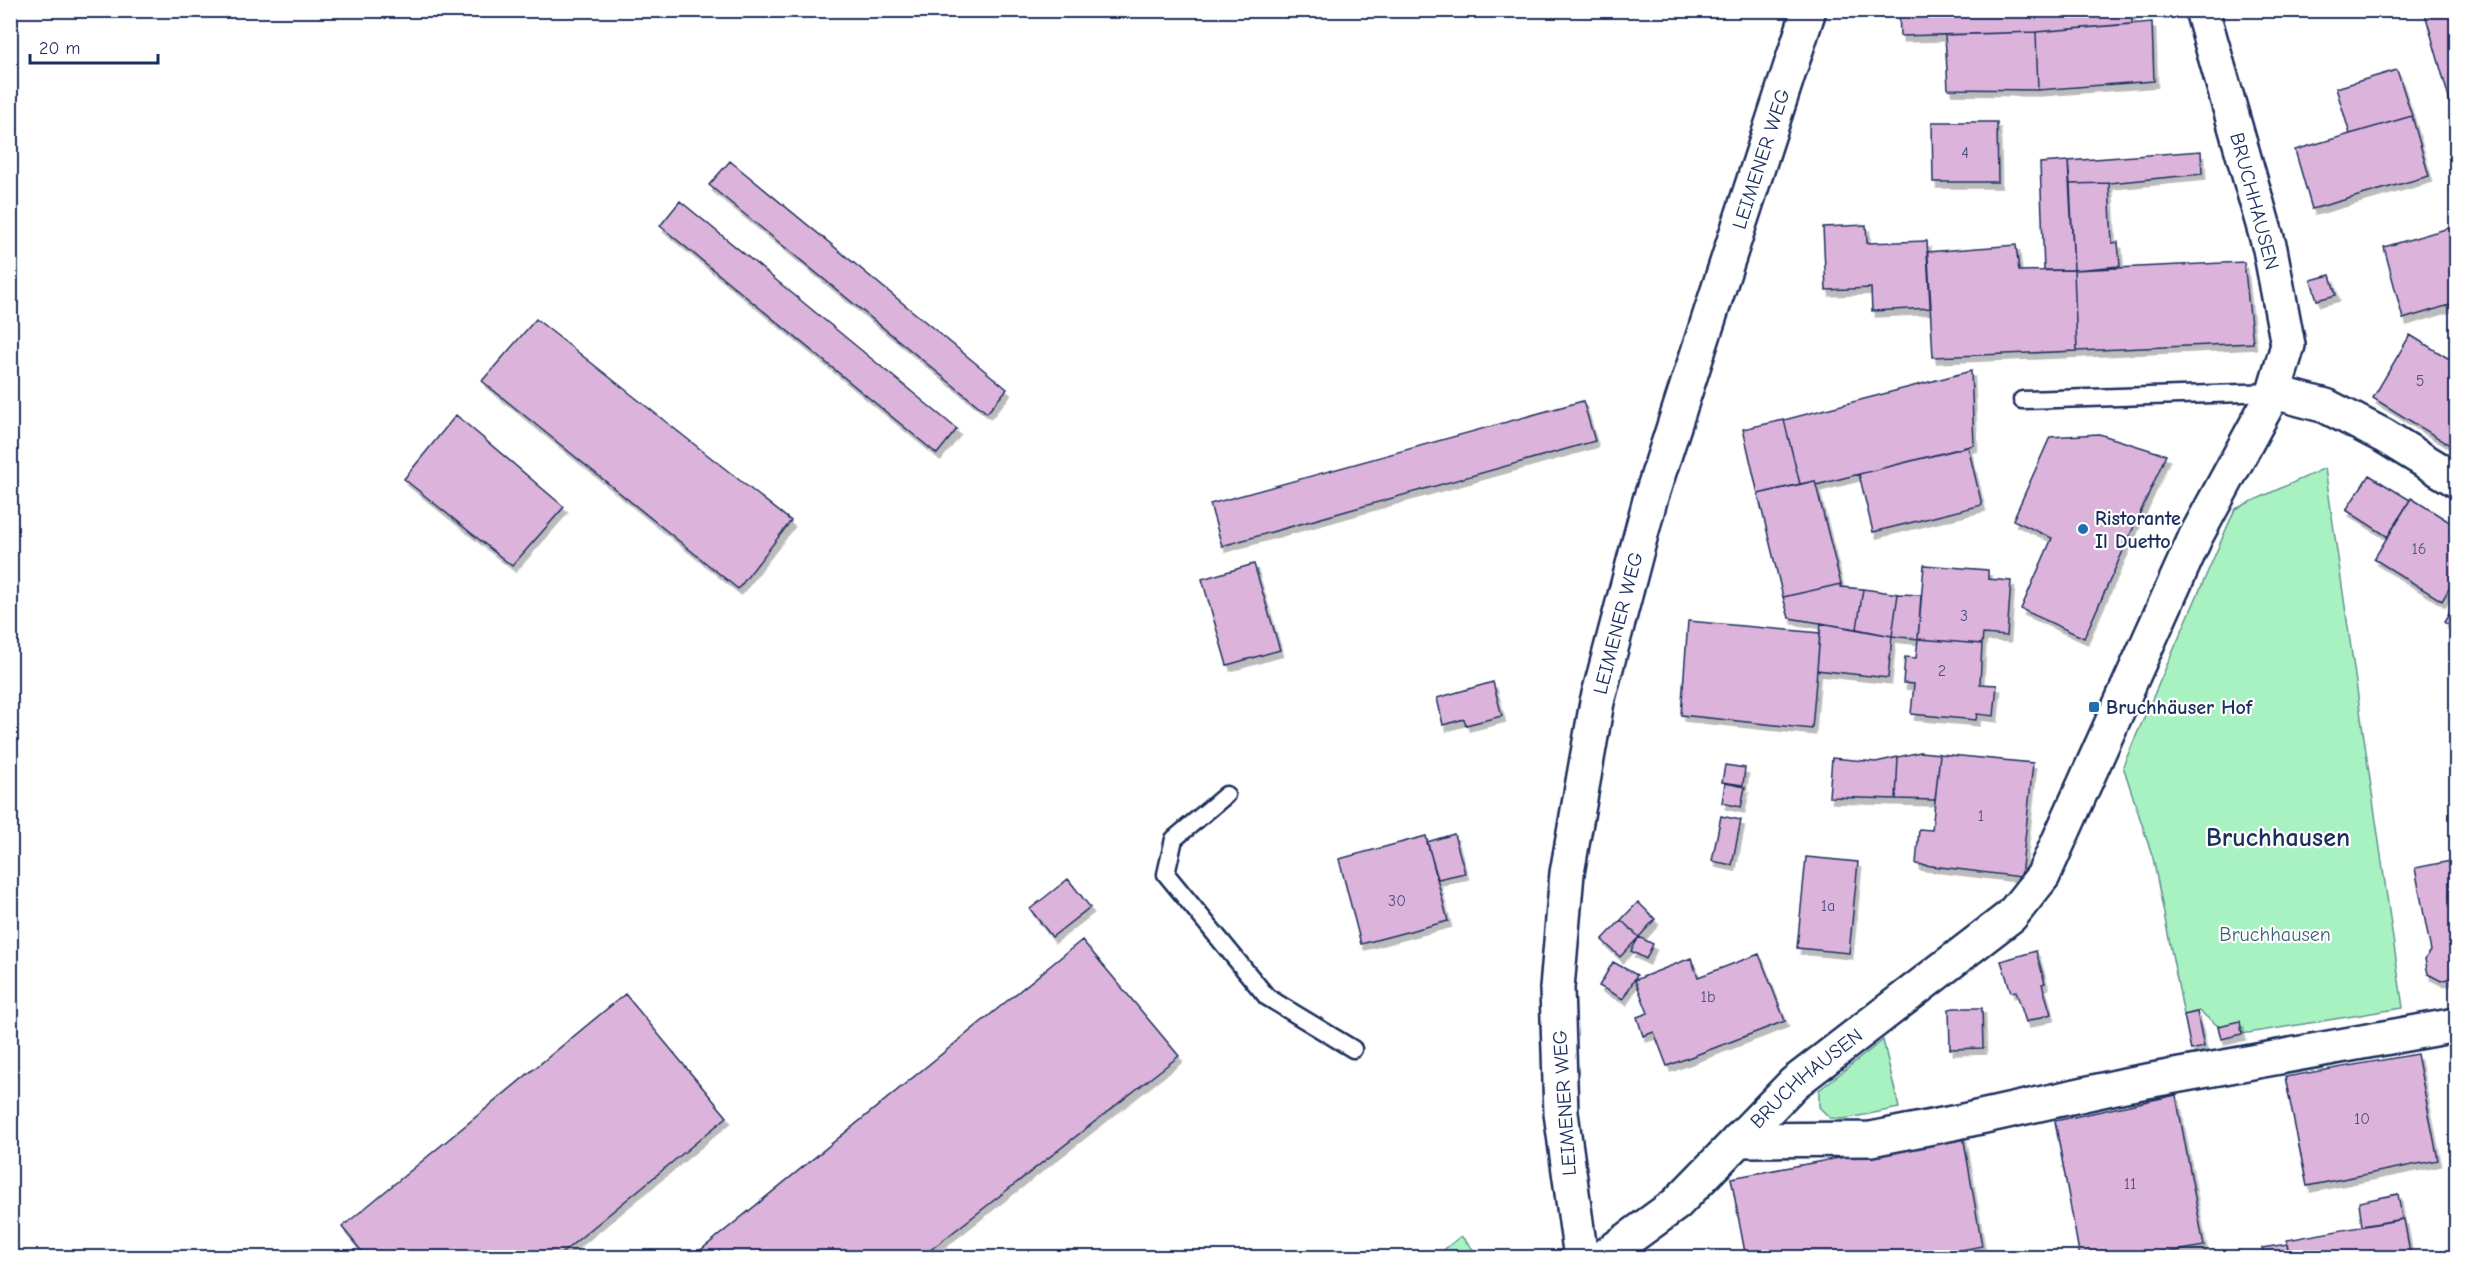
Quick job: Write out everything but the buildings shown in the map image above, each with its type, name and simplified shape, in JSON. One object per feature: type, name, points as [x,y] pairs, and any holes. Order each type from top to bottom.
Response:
[{"type":"street","name":"LEIMENER WEG","points":[[1581,1257],[1561,1113],[1557,988],[1567,873],[1597,702],[1650,500],[1809,10]]},
{"type":"street","name":"BRUCHHAUSEN","points":[[1602,1257],[1676,1204],[1794,1083],[2011,916],[2043,876],[2196,536],[2274,392],[2288,345],[2267,237],[2202,10]]},
{"type":"street","points":[[2274,392],[2326,406],[2384,436],[2457,480]]},
{"type":"street","name":"BRUCHHAUSEN","points":[[1738,1140],[1871,1139],[2125,1085],[2457,1025]]},
{"type":"lane","points":[[2022,400],[2274,392]]},
{"type":"lane","points":[[1226,795],[1174,839],[1167,874],[1267,997],[1353,1049]]},
{"type":"green space","points":[[2325,468],[2403,1008],[2242,1034],[2240,1022],[2218,1026],[2199,1011],[2184,1015],[2153,858],[2123,766],[2235,509]]},
{"type":"green space","points":[[1883,1040],[1899,1108],[1844,1119],[1830,1118],[1819,1107],[1819,1090]]},
{"type":"green space","points":[[1461,1236],[1480,1257],[1435,1257]]},
{"type":"place","name":"Ristorante Il Duetto","points":[[2083,529]]},
{"type":"place","name":"Bruchhäuser Hof","points":[[2094,707]]},
{"type":"district","name":"Bruchhausen","points":[[2278,837]]}]
